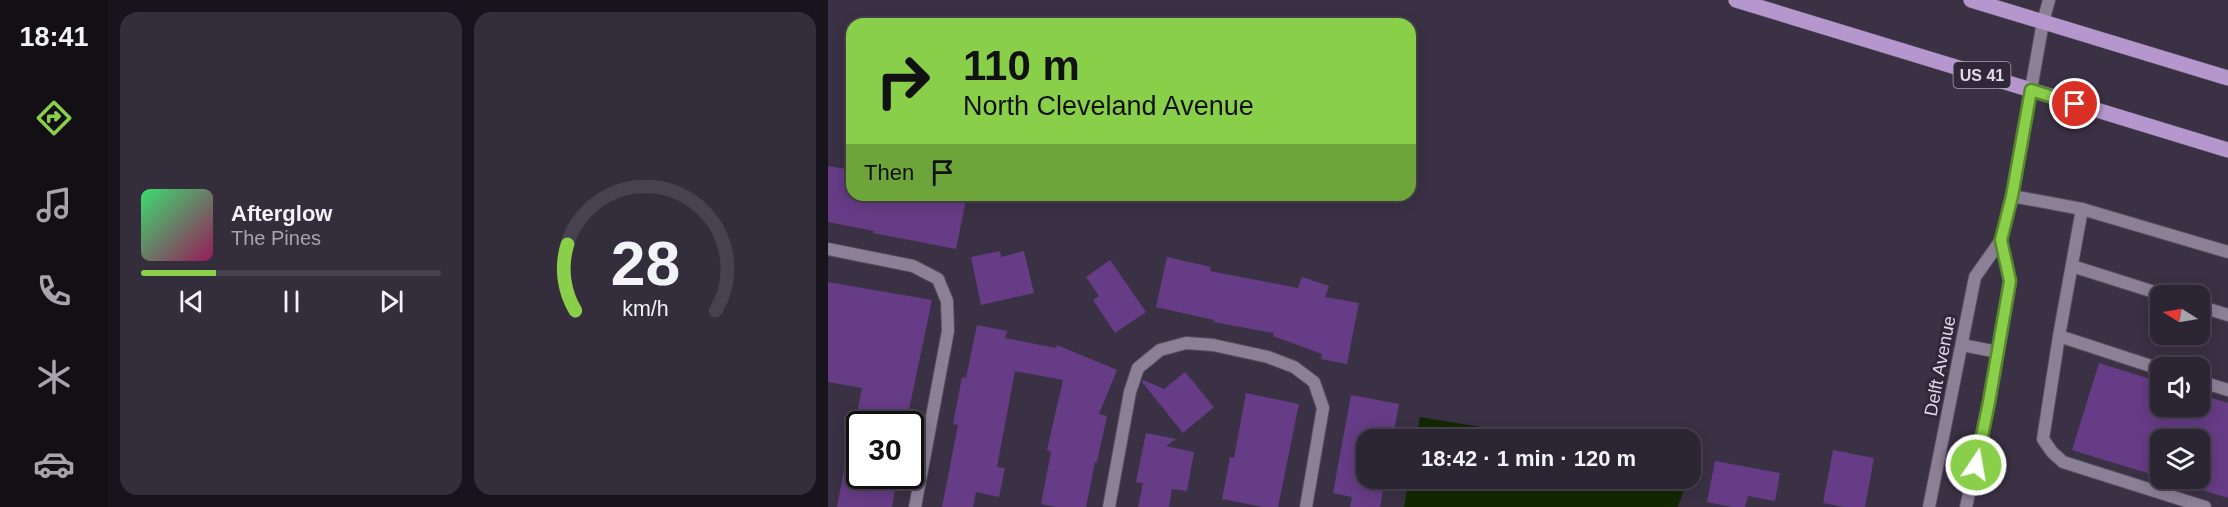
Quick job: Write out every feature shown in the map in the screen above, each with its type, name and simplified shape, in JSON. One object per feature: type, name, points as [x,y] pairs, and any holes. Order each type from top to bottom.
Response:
[{"type":"main road","name":"US 41","points":[[1736,0],[2228,150]]},
{"type":"main road","points":[[1971,0],[2228,78]]},
{"type":"street","name":"Delft Avenue","points":[[1929,507],[1975,277],[2001,240],[2012,196],[2043,22],[2049,0]]},
{"type":"street","points":[[2012,196],[2082,209],[2228,252]]},
{"type":"street","points":[[2082,209],[2043,439],[2063,462],[2205,507]]},
{"type":"street","name":"Delft Avenue","points":[[1966,507],[2010,281],[2001,240]]},
{"type":"street","points":[[828,249],[913,266],[938,279],[947,301],[948,331],[915,507]]},
{"type":"street","points":[[2072,266],[2150,291]]},
{"type":"street","points":[[2210,309],[2228,315]]},
{"type":"street","points":[[2059,336],[2150,366]]},
{"type":"street","points":[[1109,507],[1130,392],[1138,368],[1160,350],[1186,344],[1213,345],[1294,366],[1314,382],[1323,408],[1306,507]]},
{"type":"street","points":[[1962,345],[1998,352]]},
{"type":"street","points":[[2210,384],[2228,390]]},
{"type":"shaded area","points":[[1420,417],[1493,429],[1418,429]]},
{"type":"shaded area","points":[[1407,489],[1684,489],[1678,507],[1404,507]]},
{"type":"building","points":[[828,166],[846,169],[846,201],[966,201],[956,249],[828,222]]},
{"type":"building","points":[[1000,251],[1001,257],[1024,251],[1034,293],[981,305],[971,257]]},
{"type":"building","points":[[1167,257],[1211,267],[1210,271],[1298,288],[1302,277],[1329,286],[1325,297],[1359,303],[1347,364],[1321,359],[1322,354],[1273,336],[1274,333],[1214,322],[1214,320],[1156,307]]},
{"type":"building","points":[[1110,260],[1146,312],[1115,333],[1093,300],[1099,296],[1086,277]]},
{"type":"building","points":[[828,282],[932,300],[909,411],[858,411],[862,388],[828,382]]},
{"type":"building","points":[[977,325],[1007,331],[1005,338],[1056,348],[1057,345],[1117,370],[1099,414],[1107,416],[1086,507],[1056,507],[1041,504],[1051,452],[1047,450],[1063,380],[1015,371],[997,467],[1005,468],[999,497],[976,492],[973,507],[942,507],[958,425],[953,424],[962,377],[966,378]]},
{"type":"building","points":[[2099,363],[2150,379],[2150,417],[2210,417],[2210,397],[2228,403],[2228,498],[2199,489],[2210,489],[2210,429],[2150,429],[2150,474],[2072,450]]},
{"type":"building","points":[[1185,372],[1214,407],[1183,433],[1142,382],[1143,380],[1164,389]]},
{"type":"building","points":[[1246,393],[1299,404],[1278,507],[1263,507],[1222,499],[1230,457],[1234,458]]},
{"type":"building","points":[[1351,395],[1399,404],[1394,429],[1356,429],[1356,489],[1383,489],[1380,507],[1350,507],[1352,497],[1333,493]]},
{"type":"building","points":[[1146,433],[1176,439],[1166,446],[1194,452],[1187,491],[1172,489],[1169,507],[1138,507],[1143,483],[1136,482]]},
{"type":"building","points":[[1833,450],[1874,458],[1865,507],[1844,507],[1823,503]]},
{"type":"building","points":[[1715,461],[1780,473],[1775,501],[1748,496],[1745,507],[1707,502]]},
{"type":"building","points":[[844,470],[846,470],[846,489],[895,489],[892,507],[837,507]]},
{"type":"route","points":[[1976,465],[2010,281],[2001,240],[2012,196],[2031,90],[2075,104]]}]
